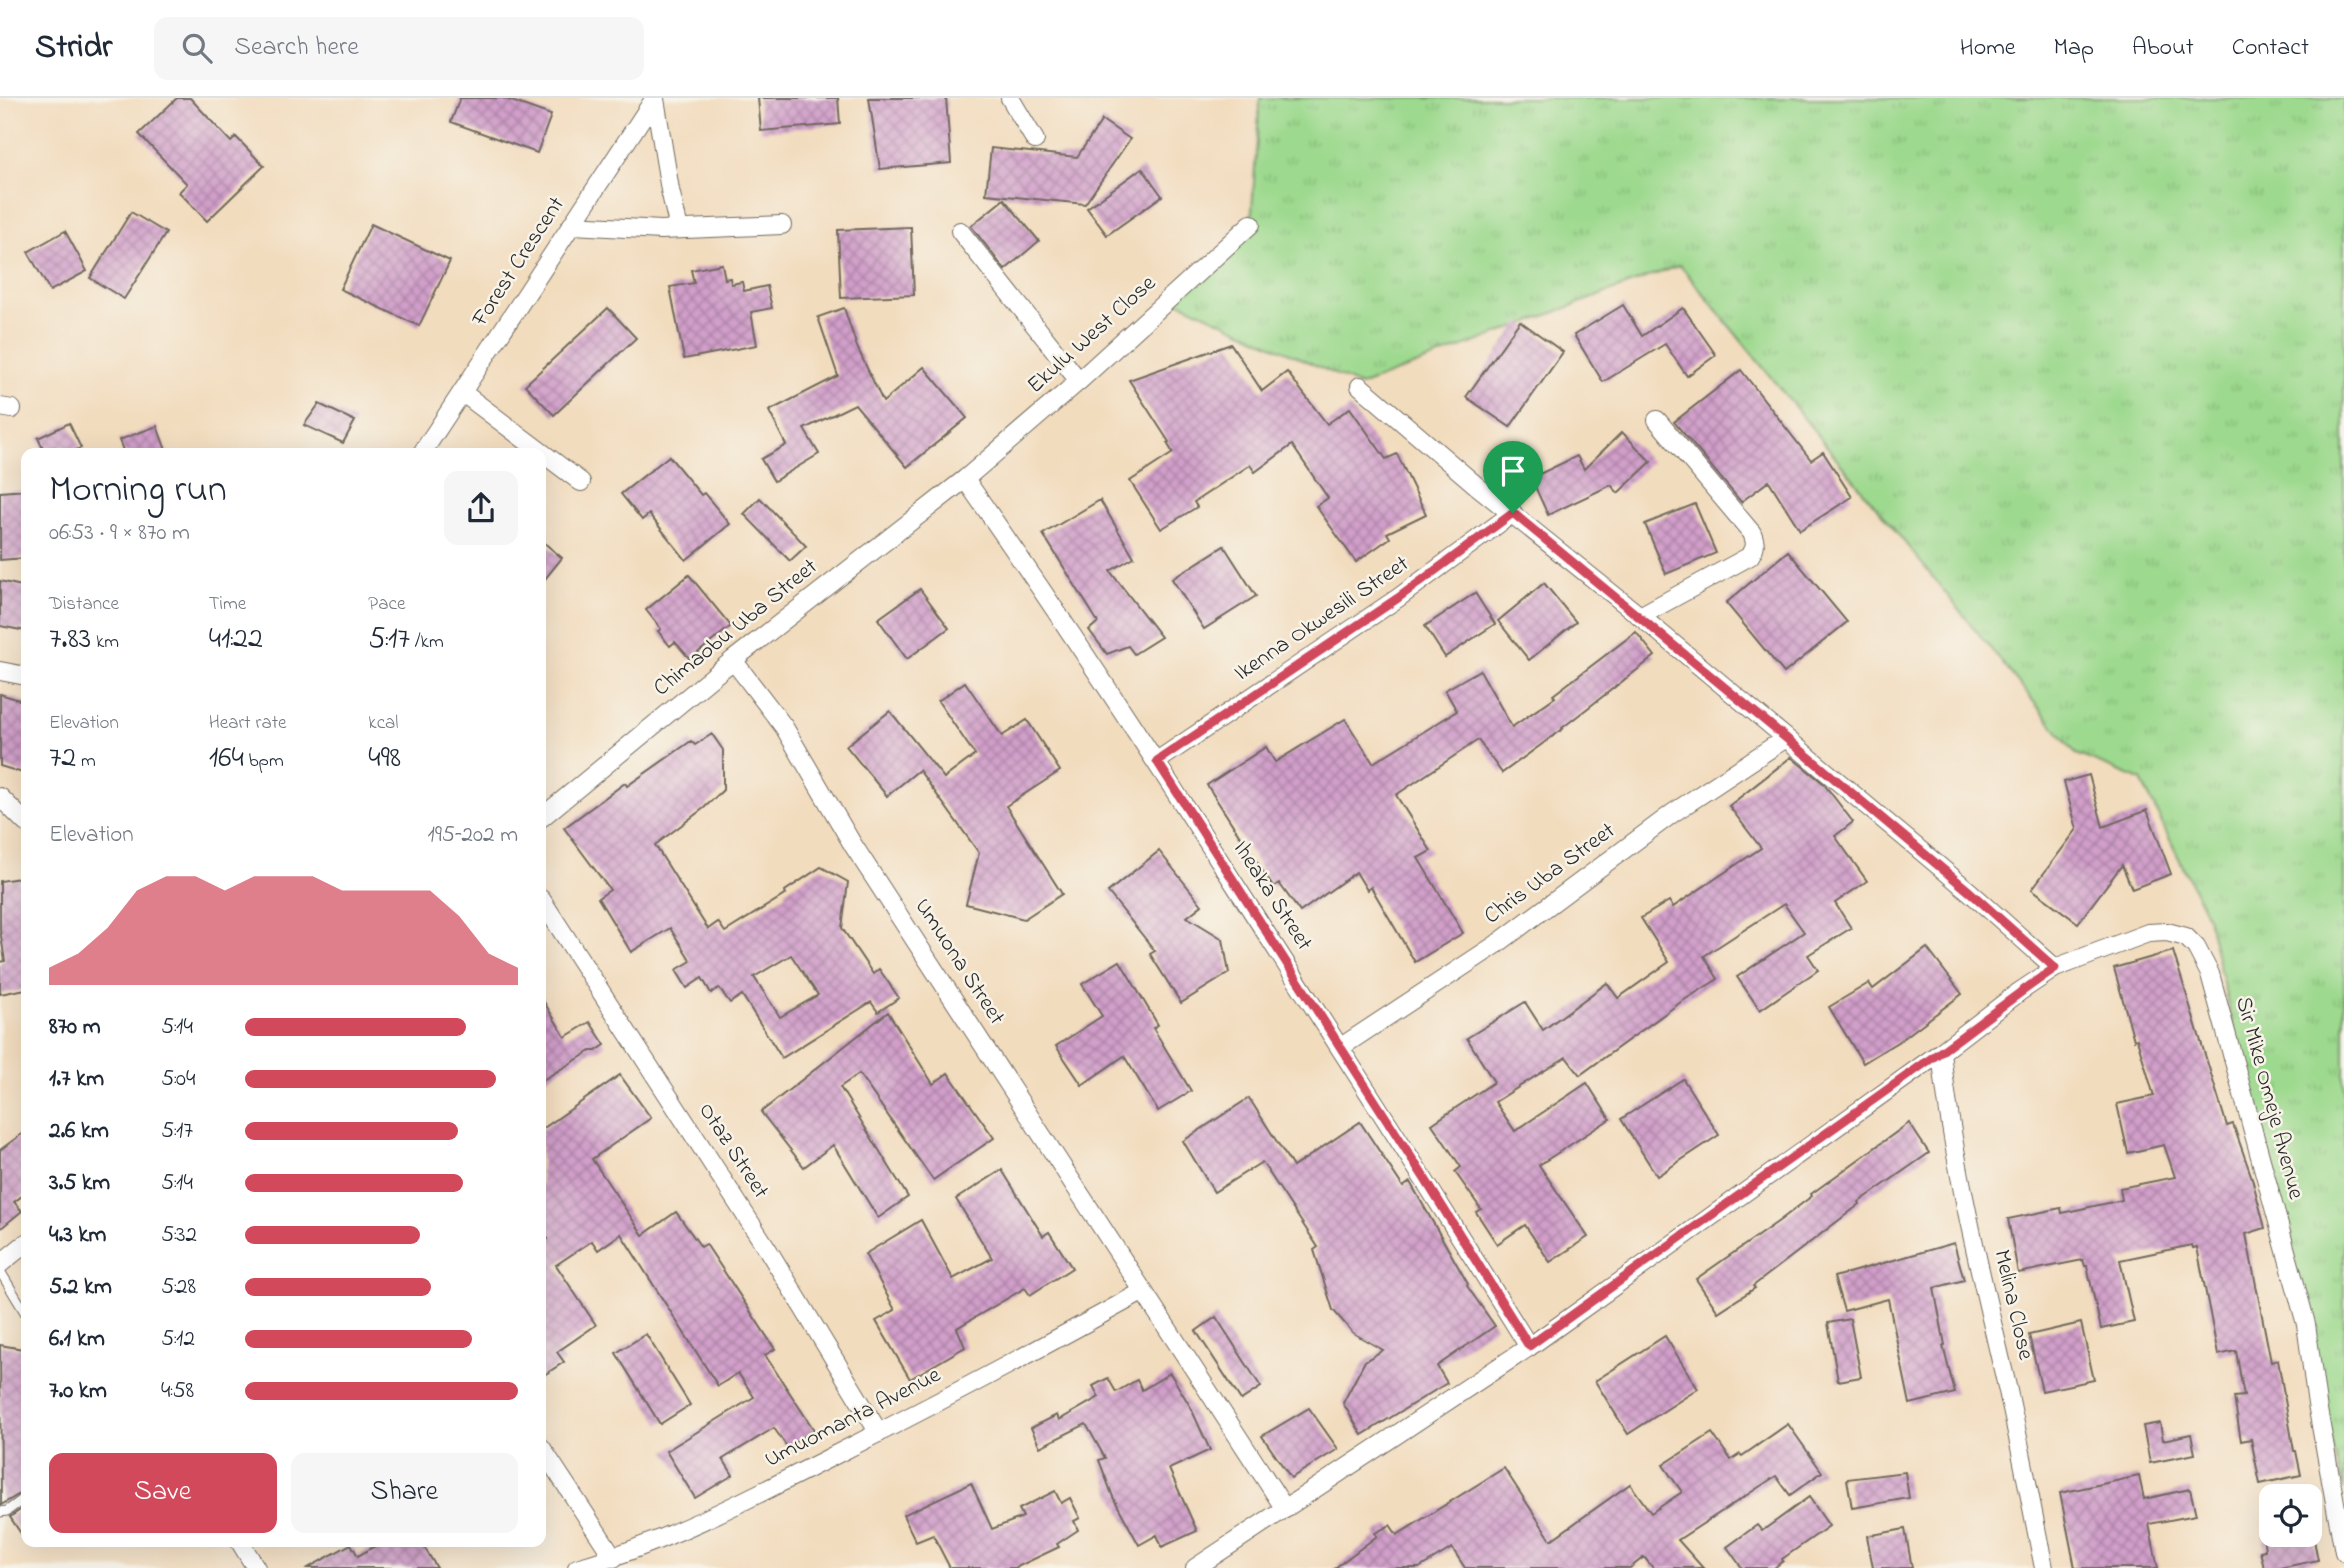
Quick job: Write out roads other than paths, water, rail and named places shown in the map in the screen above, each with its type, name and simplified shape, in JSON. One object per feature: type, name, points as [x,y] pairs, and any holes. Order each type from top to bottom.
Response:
[{"type":"street","points":[[1010,98],[1035,140]]},
{"type":"street","points":[[655,99],[679,229]]},
{"type":"street","name":"Forest Crescent","points":[[425,448],[655,99]]},
{"type":"street","name":"Ekulu West Close","points":[[965,480],[1079,381],[1251,224]]},
{"type":"street","points":[[573,225],[679,229],[782,225]]},
{"type":"street","points":[[960,231],[1079,381]]},
{"type":"street","points":[[1360,386],[1970,892],[2055,968]]},
{"type":"street","points":[[463,393],[536,448]]},
{"type":"street","points":[[1640,616],[1750,556],[1756,542],[1752,533],[1657,420]]},
{"type":"street","points":[[546,456],[581,482]]},
{"type":"street","name":"Chimaobu Uba Street","points":[[546,814],[733,660],[965,480]]},
{"type":"street","name":"Iheaka Street","points":[[965,480],[1043,590],[1157,761],[1529,1346]]},
{"type":"street","name":"Ikenna Okwesili Street","points":[[1157,761],[1398,598],[1513,513]]},
{"type":"street","name":"Umuona Street","points":[[733,660],[784,727],[853,845],[1284,1509]]},
{"type":"street","points":[[0,671],[21,675]]},
{"type":"street","name":"Chris Uba Street","points":[[1341,1047],[1497,944],[1673,813],[1786,738]]},
{"type":"street","points":[[0,797],[21,818]]},
{"type":"street","name":"Otaz Street","points":[[546,908],[768,1250],[879,1433]]},
{"type":"street","name":"Sir Mike Omeje Avenue","points":[[1195,1568],[1529,1346],[1941,1052],[2018,992],[2055,968],[2148,933],[2167,932],[2186,937],[2196,947],[2210,974],[2306,1324],[2316,1404],[2344,1552]]},
{"type":"street","name":"Melina Close","points":[[1941,1052],[1946,1099],[1964,1201],[2009,1394],[2044,1568]]},
{"type":"street","points":[[0,1264],[21,1247]]},
{"type":"street","name":"Umuomanta Avenue","points":[[577,1568],[614,1558],[755,1496],[1026,1357],[1142,1292]]},
{"type":"street","points":[[546,1455],[614,1558]]},
{"type":"street","points":[[243,1547],[256,1568]]},
{"type":"lane","points":[[0,1271],[21,1306]]},
{"type":"lane","points":[[0,1512],[7,1511],[21,1501]]}]
